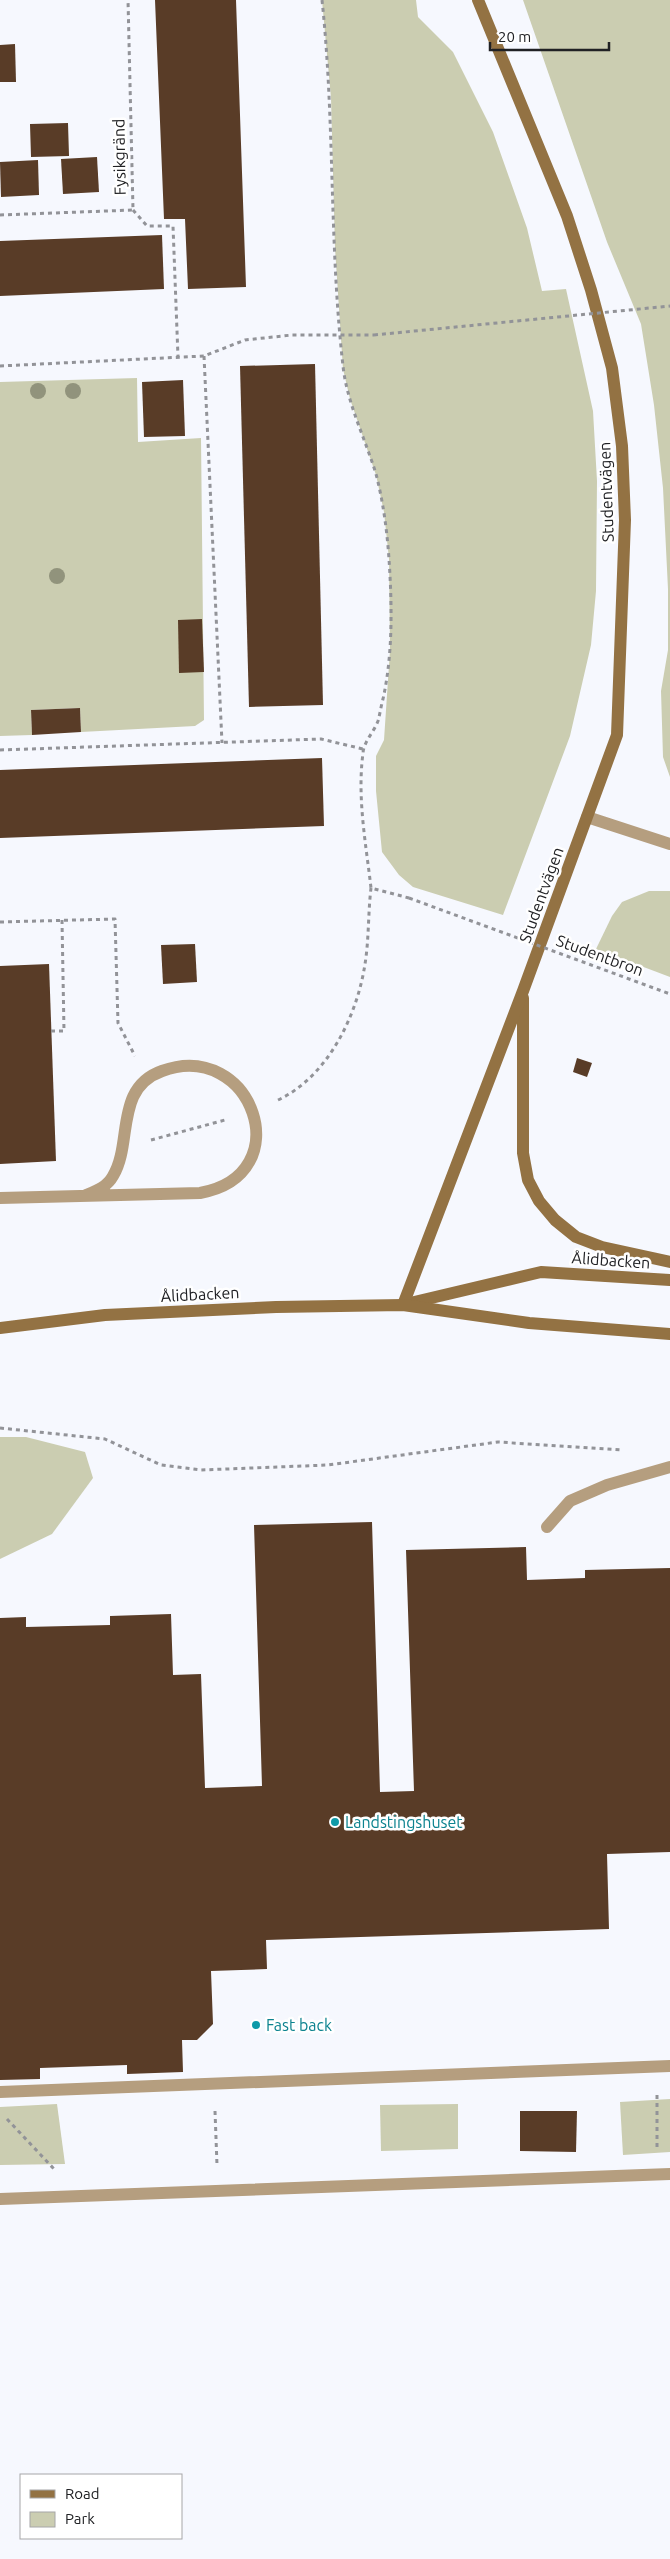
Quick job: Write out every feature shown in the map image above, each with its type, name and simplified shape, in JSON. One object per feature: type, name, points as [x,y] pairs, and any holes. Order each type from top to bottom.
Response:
[{"type":"street","name":"Studentvägen","points":[[403,1305],[523,991],[617,736],[625,520],[622,446],[612,368],[591,290],[567,216],[478,0]]},
{"type":"street","points":[[588,817],[670,844]]},
{"type":"street","name":"Studentvägen","points":[[523,991],[523,1153],[528,1180],[539,1201],[555,1220],[576,1236],[602,1247],[670,1262]]},
{"type":"street","points":[[0,1198],[200,1193],[225,1186],[236,1179],[252,1157],[256,1143],[253,1112],[240,1088],[221,1074],[193,1067],[177,1067],[161,1071],[148,1078],[130,1102],[121,1148],[113,1176],[102,1188],[86,1195]]},
{"type":"street","name":"Ålidbacken","points":[[403,1305],[540,1272],[670,1280]]},
{"type":"street","name":"Ålidbacken","points":[[0,1328],[105,1315],[276,1307],[403,1305],[529,1323],[670,1334]]},
{"type":"street","points":[[547,1527],[570,1501],[607,1485],[670,1467]]},
{"type":"street","points":[[0,2092],[664,2066]]},
{"type":"street","points":[[0,2199],[670,2174]]},
{"type":"path","name":"Fysikgränd","points":[[0,216],[133,210],[128,0]]},
{"type":"path","points":[[121,1148],[253,1112],[293,1093],[321,1066],[341,1036],[357,1002],[366,963],[371,888],[360,776],[363,749],[377,721],[386,685],[390,650],[389,560],[384,512],[376,475],[350,399],[340,336],[331,98],[322,0]]},
{"type":"path","points":[[133,210],[147,226],[173,226],[178,357]]},
{"type":"path","points":[[0,366],[204,356],[245,340],[292,335],[374,335],[670,306]]},
{"type":"path","points":[[204,356],[222,743]]},
{"type":"path","points":[[0,750],[321,739],[363,749]]},
{"type":"path","name":"Studentbron","points":[[371,888],[409,898],[670,994]]},
{"type":"path","points":[[0,922],[115,919],[118,1023],[148,1078]]},
{"type":"path","points":[[51,1030],[64,1031],[62,920]]},
{"type":"path","points":[[0,1428],[105,1439],[161,1465],[201,1470],[328,1465],[498,1442],[624,1450]]},
{"type":"path","points":[[656,2175],[664,2066]]},
{"type":"path","points":[[214,2084],[218,2191]]},
{"type":"path","points":[[6,2118],[78,2196]]},
{"type":"green space","points":[[322,0],[416,0],[418,17],[453,52],[493,132],[527,228],[542,291],[566,289],[593,411],[597,481],[596,591],[591,645],[570,736],[503,915],[413,887],[399,875],[382,852],[376,791],[376,756],[384,740],[390,650],[389,559],[384,512],[376,475],[350,399],[343,369],[335,248],[331,98]]},
{"type":"green space","points":[[523,0],[670,0],[670,777],[663,757],[661,691],[668,650],[668,589],[663,488],[654,405],[641,324],[607,242]]},
{"type":"green space","points":[[137,378],[138,442],[201,438],[204,720],[195,726],[81,732],[80,708],[31,710],[32,735],[0,736],[0,382]]},
{"type":"green space","points":[[649,891],[670,891],[670,977],[596,949],[612,916],[622,902]]},
{"type":"green space","points":[[0,1437],[26,1437],[85,1452],[93,1478],[52,1534],[0,1559]]},
{"type":"green space","points":[[670,2099],[670,2152],[623,2155],[620,2102]]},
{"type":"green space","points":[[57,2104],[65,2164],[0,2165],[0,2107]]},
{"type":"green space","points":[[458,2104],[458,2149],[381,2151],[380,2105]]},
{"type":"building","points":[[155,0],[236,0],[246,287],[188,289],[185,219],[164,219]]},
{"type":"building","points":[[15,44],[16,82],[0,82],[0,45]]},
{"type":"building","points":[[68,123],[69,156],[31,157],[30,124]]},
{"type":"building","points":[[97,157],[99,192],[63,194],[61,159]]},
{"type":"building","points":[[38,160],[39,195],[1,197],[0,162]]},
{"type":"building","points":[[162,235],[164,289],[0,296],[0,241]]},
{"type":"building","points":[[315,364],[323,705],[249,707],[240,366]]},
{"type":"building","points":[[183,380],[185,436],[144,437],[142,382]]},
{"type":"building","points":[[202,619],[204,672],[179,673],[178,620]]},
{"type":"building","points":[[80,708],[81,732],[32,735],[31,710]]},
{"type":"building","points":[[322,758],[324,826],[0,838],[0,770]]},
{"type":"building","points":[[195,944],[197,982],[163,984],[161,945]]},
{"type":"building","points":[[49,964],[56,1161],[0,1164],[0,966]]},
{"type":"building","points":[[577,1058],[592,1063],[587,1077],[573,1072]]},
{"type":"building","name":"Landstingshuset","points":[[372,1522],[380,1792],[414,1791],[406,1550],[526,1547],[527,1580],[585,1578],[585,1570],[670,1568],[670,1852],[607,1854],[609,1929],[266,1940],[267,1969],[211,1971],[213,2024],[197,2040],[182,2040],[183,2072],[127,2074],[127,2065],[40,2068],[40,2079],[0,2080],[0,1618],[26,1617],[26,1627],[110,1625],[110,1616],[171,1614],[173,1675],[201,1674],[205,1788],[262,1786],[254,1525]]},
{"type":"building","points":[[520,2111],[577,2111],[576,2152],[520,2151]]},
{"type":"place","name":"Landstingshuset","points":[[335,1822]]},
{"type":"place","name":"Fast back","points":[[256,2025]]}]
